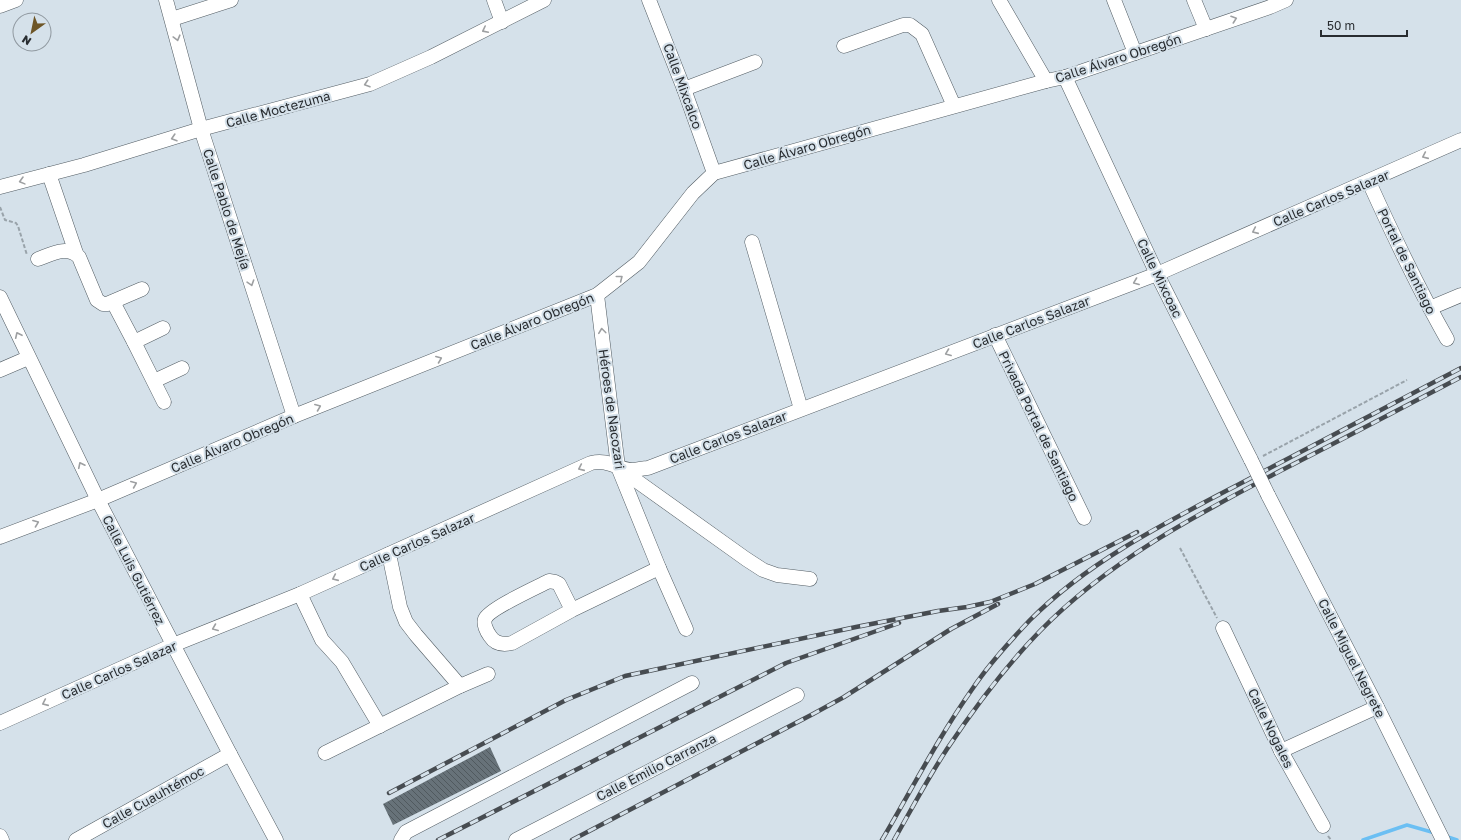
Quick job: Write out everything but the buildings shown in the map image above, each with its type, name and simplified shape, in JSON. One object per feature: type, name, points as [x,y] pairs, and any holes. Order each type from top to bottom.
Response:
[{"type":"street","points":[[0,6],[16,0]]},
{"type":"street","name":"Calle Pablo de Mejía","points":[[166,0],[201,129],[294,416]]},
{"type":"street","points":[[172,19],[231,0]]},
{"type":"street","points":[[494,0],[502,22]]},
{"type":"street","name":"Calle Moctezuma","points":[[0,187],[201,129],[370,84],[431,57],[544,0]]},
{"type":"street","name":"Calle Mixcalco","points":[[649,0],[684,89],[714,174]]},
{"type":"street","points":[[999,0],[1046,81]]},
{"type":"street","points":[[1114,0],[1136,52]]},
{"type":"street","points":[[1194,0],[1206,29]]},
{"type":"street","name":"Calle Álvaro Obregón","points":[[0,537],[98,500],[294,416],[597,296],[639,262],[693,193],[714,174],[954,106],[1065,77],[1286,0]]},
{"type":"street","points":[[844,46],[903,25],[910,25],[922,34],[954,106]]},
{"type":"street","points":[[684,89],[755,62]]},
{"type":"street","name":"Calle Mixcoac","points":[[1065,77],[1157,274],[1256,458],[1259,477]]},
{"type":"street","name":"Calle Carlos Salazar","points":[[0,723],[173,645],[300,594],[591,463],[600,461],[606,462],[618,467],[632,470],[648,468],[1157,274],[1369,182],[1461,140]]},
{"type":"street","points":[[49,174],[76,253],[97,300],[103,304],[110,303],[142,289]]},
{"type":"street","name":"Portal de Santiago","points":[[1369,182],[1397,242],[1447,339]]},
{"type":"street","points":[[752,242],[801,409]]},
{"type":"street","points":[[38,259],[65,250],[76,253]]},
{"type":"street","points":[[1430,308],[1461,294]]},
{"type":"street","name":"Héroes de Nacozari","points":[[597,296],[618,467],[659,568],[686,629]]},
{"type":"street","points":[[110,303],[134,342],[164,402]]},
{"type":"street","name":"Calle Luis Gutiérrez","points":[[2,305],[98,500],[276,840]]},
{"type":"street","points":[[134,342],[164,328]]},
{"type":"street","name":"Privada Portal de Santiago","points":[[995,335],[1084,518]]},
{"type":"street","points":[[0,370],[28,358]]},
{"type":"street","points":[[154,381],[182,368]]},
{"type":"street","points":[[618,467],[763,570],[777,575],[810,579]]},
{"type":"street","name":"Calle Miguel Negrete","points":[[1259,477],[1378,707],[1424,804],[1443,840]]},
{"type":"street","points":[[389,554],[400,607],[406,622],[460,686]]},
{"type":"street","points":[[572,610],[559,584],[549,581],[493,610],[485,618],[484,623],[490,636],[495,641],[503,645],[512,644],[572,610],[659,568]]},
{"type":"street","points":[[300,594],[322,640],[342,662],[380,726]]},
{"type":"street","name":"Calle Nogales","points":[[1223,628],[1281,751],[1323,826]]},
{"type":"street","points":[[325,753],[460,686],[488,674]]},
{"type":"street","points":[[401,840],[406,832],[692,683]]},
{"type":"street","name":"Calle Emilio Carranza","points":[[516,840],[797,695]]},
{"type":"street","points":[[1281,751],[1378,707]]},
{"type":"street","name":"Calle Cuauhtémoc","points":[[76,840],[230,754]]},
{"type":"street","points":[[0,836],[2,840]]},
{"type":"path","points":[[0,207],[5,220],[16,223],[18,226],[27,258],[34,261],[38,259]]},
{"type":"path","points":[[1256,458],[1407,380]]},
{"type":"path","points":[[1180,548],[1223,628]]},
{"type":"waterway","points":[[1363,840],[1407,825],[1435,833]]},
{"type":"waterway","points":[[1445,836],[1457,840]]},
{"type":"railway","points":[[882,840],[937,744],[979,679],[1015,636],[1054,598],[1080,577],[1134,541],[1220,494],[1461,368]]},
{"type":"railway","points":[[894,840],[947,749],[991,688],[1040,631],[1066,606],[1095,582],[1155,541],[1219,503],[1461,377]]},
{"type":"railway","points":[[389,793],[566,700],[625,676],[856,627],[990,602],[1035,584],[1137,532]]},
{"type":"railway","points":[[572,840],[844,697],[951,629],[998,604]]},
{"type":"railway","points":[[438,840],[786,663],[899,623]]}]
